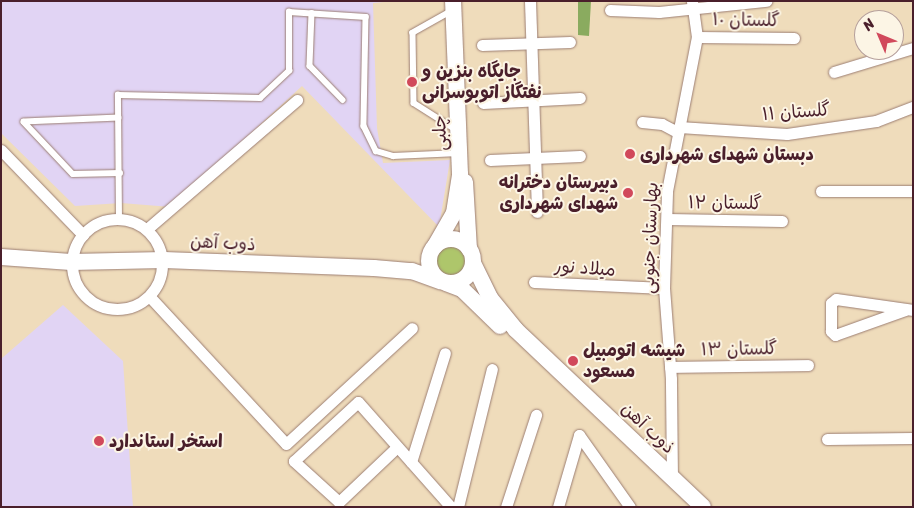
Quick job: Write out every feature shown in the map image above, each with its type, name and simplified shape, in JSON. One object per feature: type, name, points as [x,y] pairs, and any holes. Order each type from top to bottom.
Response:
[{"type":"main road","name":"چلبی","points":[[454,6],[460,174]]},
{"type":"main road","points":[[460,174],[466,189],[471,256],[464,279],[443,282],[429,264],[435,246],[454,213],[460,174]]},
{"type":"main road","points":[[435,246],[453,240],[471,256]]},
{"type":"main road","name":"ذوب آهن","points":[[471,256],[490,298],[516,330],[671,482],[691,507]]},
{"type":"main road","name":"ذوب آهن","points":[[1,257],[71,262],[164,260],[374,268],[412,271],[443,282],[462,290],[473,299],[671,482],[703,507]]},
{"type":"street","points":[[530,1],[537,212]]},
{"type":"street","points":[[610,10],[659,12],[693,5],[766,1]]},
{"type":"street","name":"بهارستان جنوبی","points":[[671,482],[670,367],[664,288],[667,191],[697,37],[693,5]]},
{"type":"street","name":"گلستان ۱۰","points":[[697,37],[794,38]]},
{"type":"street","points":[[482,45],[570,42]]},
{"type":"street","points":[[834,72],[913,48]]},
{"type":"street","points":[[483,104],[580,98]]},
{"type":"street","points":[[146,229],[297,100]]},
{"type":"street","name":"گلستان ۱۱","points":[[678,130],[787,134],[876,121],[913,107]]},
{"type":"street","points":[[642,122],[662,124],[678,130]]},
{"type":"street","points":[[1,150],[82,235]]},
{"type":"street","points":[[490,160],[580,156]]},
{"type":"street","points":[[821,191],[913,192]]},
{"type":"street","points":[[119,219],[146,229],[159,246],[164,260],[161,277],[150,297],[132,308],[103,308],[80,291],[71,262],[82,235],[94,225],[119,219]]},
{"type":"street","name":"گلستان ۱۲","points":[[667,219],[782,221]]},
{"type":"street","name":"میلاد نور","points":[[534,282],[664,288]]},
{"type":"street","points":[[150,297],[286,444],[412,328]]},
{"type":"street","points":[[836,299],[909,310],[835,335],[831,331],[831,303],[836,299]]},
{"type":"street","points":[[411,462],[445,353]]},
{"type":"street","name":"گلستان ۱۳","points":[[670,367],[808,365]]},
{"type":"street","points":[[458,507],[492,369]]},
{"type":"street","points":[[397,447],[339,502],[294,461],[358,402],[452,507]]},
{"type":"street","points":[[506,507],[536,415]]},
{"type":"street","points":[[558,507],[578,435],[630,507]]},
{"type":"street","points":[[828,438],[913,438]]},
{"type":"lane","points":[[454,6],[413,32],[414,103],[460,132]]},
{"type":"lane","points":[[119,219],[118,94],[260,98],[289,71],[289,12],[366,17],[364,126],[376,151],[393,156],[460,153]]},
{"type":"lane","points":[[312,13],[310,66],[344,100]]},
{"type":"lane","points":[[119,118],[24,122],[73,174],[120,173]]},
{"type":"shaded area","points":[[1,1],[394,1],[373,3],[377,128],[383,163],[450,160],[439,227],[302,86],[171,207],[121,203],[75,206],[1,133]]},
{"type":"shaded area","points":[[63,305],[123,361],[133,507],[1,507],[1,359]]},
{"type":"green space","points":[[578,1],[591,1],[589,36],[578,35]]},
{"type":"green space","points":[[451,243],[458,244],[464,248],[468,254],[468,268],[464,274],[458,278],[451,279],[444,278],[438,274],[434,268],[433,261],[434,254],[438,248],[444,244]]},
{"type":"place","name":"جایگاه بنزین و نفتگاز اتوبوسرانی","points":[[412,82]]},
{"type":"place","name":"دبستان شهدای شهرداری","points":[[630,154]]},
{"type":"place","name":"دبیرستان دخترانه شهدای شهرداری","points":[[628,193]]},
{"type":"place","name":"شیشه اتومبیل مسعود","points":[[573,361]]},
{"type":"place","name":"استخر استاندارد","points":[[99,441]]}]
